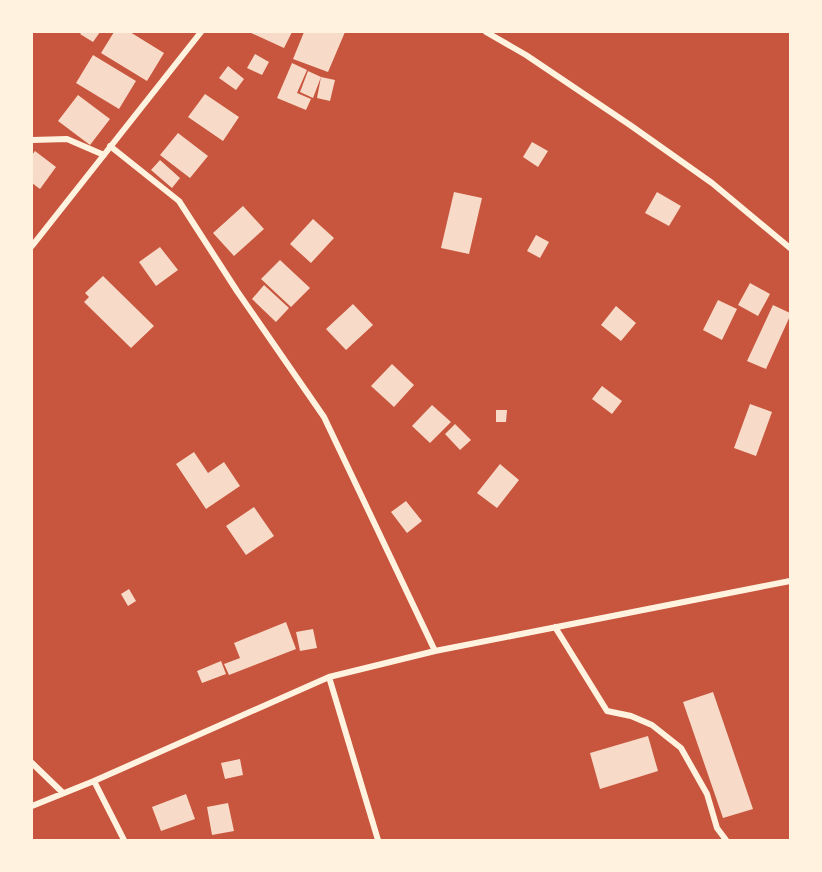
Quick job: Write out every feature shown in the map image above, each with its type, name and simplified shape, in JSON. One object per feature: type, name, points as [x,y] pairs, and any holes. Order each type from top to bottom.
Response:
[{"type":"street","points":[[32,246],[201,32]]},
{"type":"street","points":[[486,32],[526,55],[639,131],[712,183],[790,248]]},
{"type":"street","points":[[32,140],[67,139],[104,155]]},
{"type":"street","points":[[111,146],[179,201],[237,291],[324,417],[435,651]]},
{"type":"street","points":[[32,806],[329,677],[435,651],[790,581]]},
{"type":"street","points":[[555,627],[607,711],[632,716],[652,725],[681,748],[707,794],[717,828],[726,840]]},
{"type":"street","points":[[329,677],[378,840]]},
{"type":"street","points":[[32,763],[63,794]]},
{"type":"street","points":[[94,781],[124,840]]},
{"type":"building","points":[[100,32],[93,42],[80,34]]},
{"type":"building","points":[[114,32],[130,32],[164,53],[147,81],[101,53]]},
{"type":"building","points":[[249,32],[292,32],[284,48]]},
{"type":"building","points":[[304,32],[345,32],[328,72],[293,59]]},
{"type":"building","points":[[255,54],[269,62],[262,75],[247,68]]},
{"type":"building","points":[[93,55],[136,81],[119,109],[76,83]]},
{"type":"building","points":[[292,63],[307,70],[297,93],[311,99],[306,110],[277,98]]},
{"type":"building","points":[[228,66],[244,79],[236,90],[219,78]]},
{"type":"building","points":[[308,71],[321,77],[313,98],[300,92]]},
{"type":"building","points":[[321,77],[335,80],[330,101],[317,98]]},
{"type":"building","points":[[205,94],[239,117],[223,141],[188,117]]},
{"type":"building","points":[[78,95],[110,119],[90,145],[58,121]]},
{"type":"building","points":[[178,133],[208,156],[190,178],[160,155]]},
{"type":"building","points":[[532,142],[548,151],[538,167],[523,157]]},
{"type":"building","points":[[35,151],[56,167],[40,189],[32,183],[32,155]]},
{"type":"building","points":[[160,160],[180,178],[172,188],[151,170]]},
{"type":"building","points":[[454,192],[482,198],[469,254],[441,248]]},
{"type":"building","points":[[657,192],[681,206],[669,226],[645,213]]},
{"type":"building","points":[[243,206],[264,229],[234,256],[213,233]]},
{"type":"building","points":[[313,219],[334,238],[311,263],[290,244]]},
{"type":"building","points":[[536,235],[549,242],[540,258],[527,251]]},
{"type":"building","points":[[160,247],[178,270],[156,286],[139,262]]},
{"type":"building","points":[[280,260],[310,288],[291,307],[261,279]]},
{"type":"building","points":[[103,276],[154,326],[131,348],[84,302],[89,297],[85,293]]},
{"type":"building","points":[[750,283],[770,294],[758,316],[738,305]]},
{"type":"building","points":[[264,285],[289,308],[276,322],[252,299]]},
{"type":"building","points":[[718,300],[737,309],[722,340],[703,330]]},
{"type":"building","points":[[353,304],[373,325],[346,350],[326,329]]},
{"type":"building","points":[[773,305],[790,313],[790,316],[766,369],[747,361]]},
{"type":"building","points":[[616,306],[636,323],[621,341],[601,325]]},
{"type":"building","points":[[392,364],[414,385],[394,407],[371,386]]},
{"type":"building","points":[[602,386],[622,401],[612,414],[592,399]]},
{"type":"building","points":[[750,404],[772,412],[756,456],[734,448]]},
{"type":"building","points":[[432,405],[451,422],[430,443],[412,426]]},
{"type":"building","points":[[496,410],[507,410],[506,422],[496,422]]},
{"type":"building","points":[[455,424],[471,440],[460,450],[445,434]]},
{"type":"building","points":[[194,452],[208,473],[224,462],[240,486],[206,509],[176,464]]},
{"type":"building","points":[[500,464],[519,480],[497,508],[477,493]]},
{"type":"building","points":[[406,501],[422,521],[407,533],[391,512]]},
{"type":"building","points":[[254,507],[274,536],[246,555],[226,526]]},
{"type":"building","points":[[129,589],[136,601],[128,606],[121,594]]},
{"type":"building","points":[[286,622],[296,649],[229,675],[224,664],[240,658],[234,643]]},
{"type":"building","points":[[313,629],[317,648],[300,651],[296,632]]},
{"type":"building","points":[[221,661],[226,674],[202,683],[197,671]]},
{"type":"building","points":[[713,692],[753,809],[723,818],[683,702]]},
{"type":"building","points":[[648,736],[658,771],[600,789],[590,753]]},
{"type":"building","points":[[240,759],[243,775],[225,779],[221,763]]},
{"type":"building","points":[[186,794],[195,819],[161,831],[152,807]]},
{"type":"building","points":[[228,803],[234,831],[212,835],[207,807]]}]
